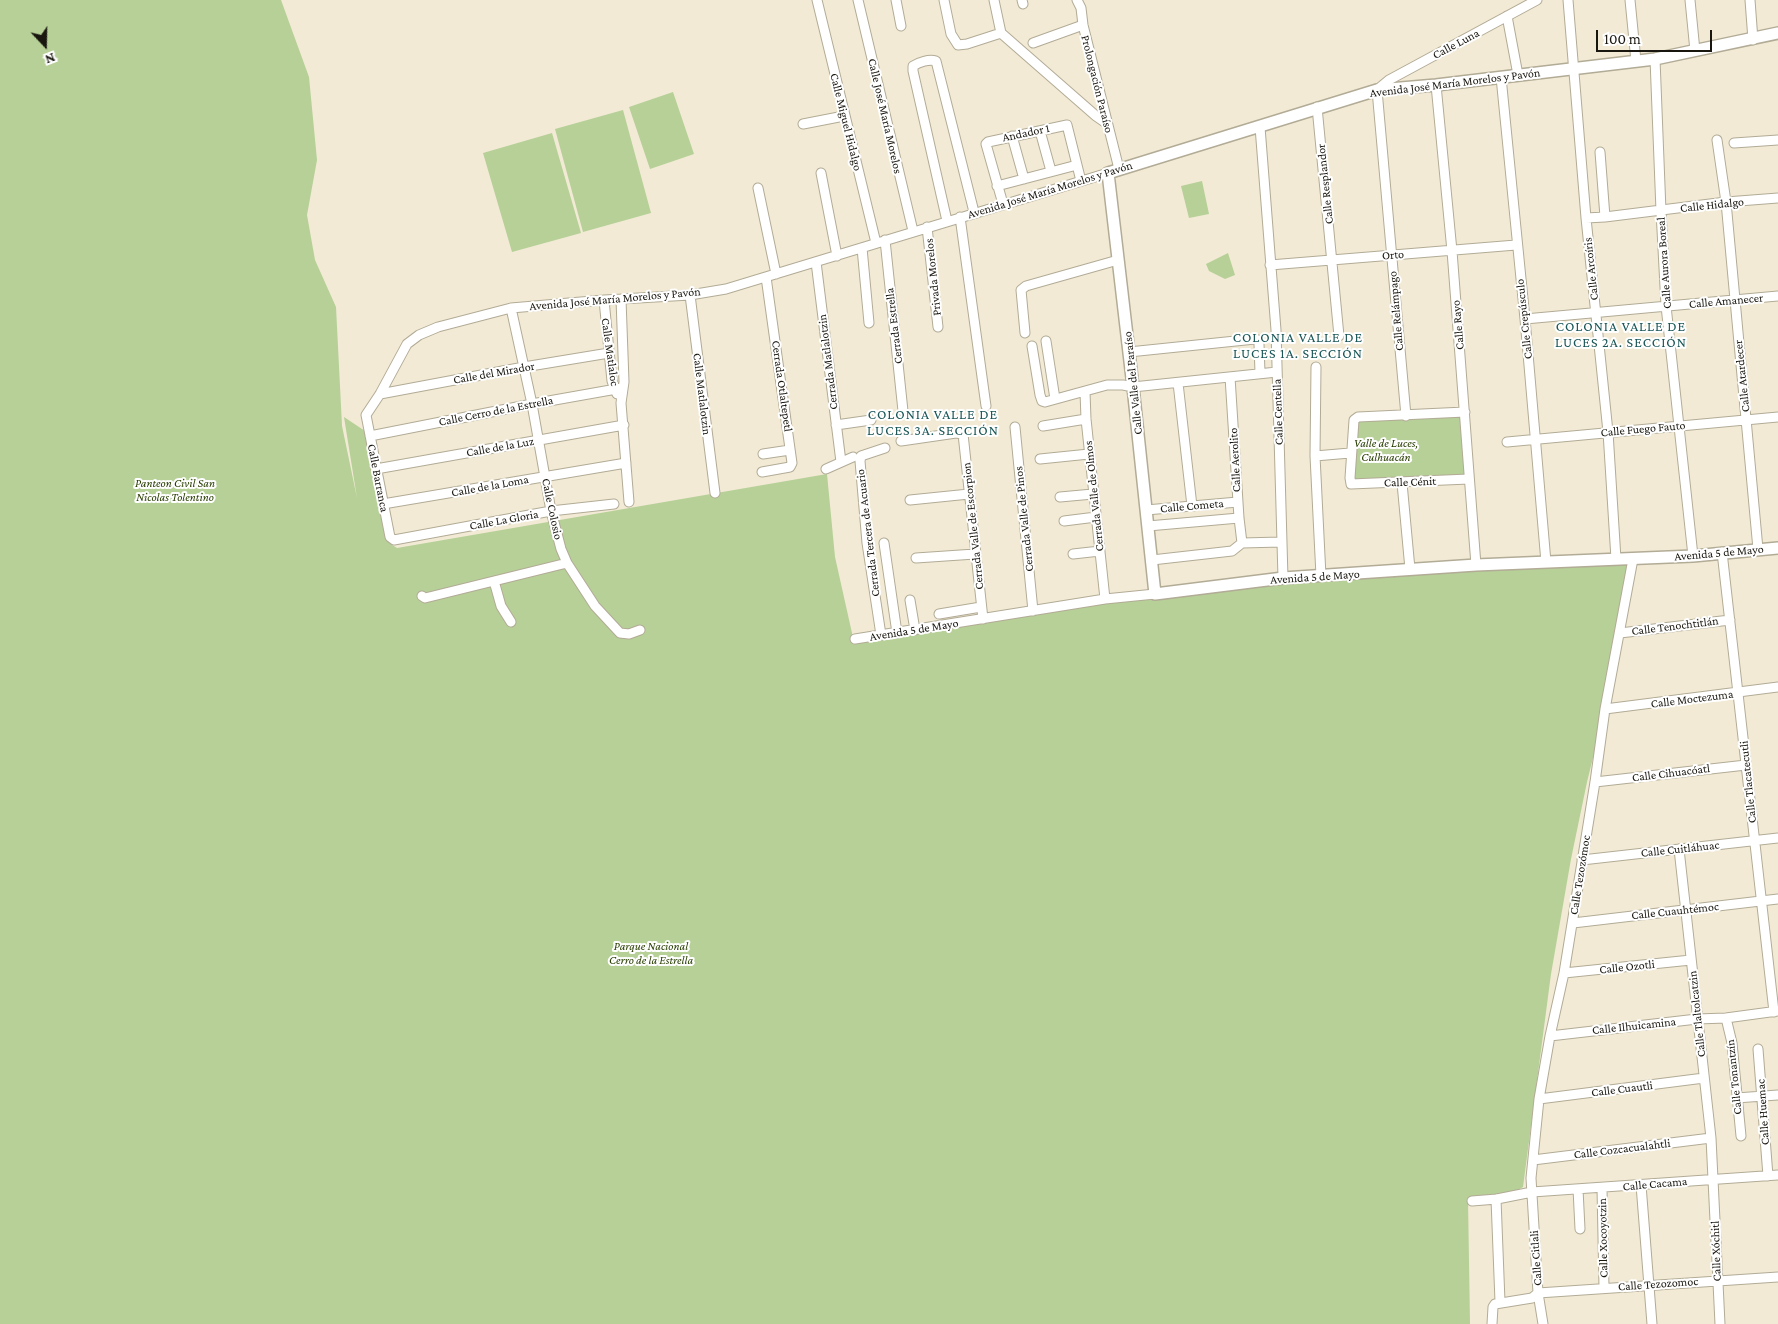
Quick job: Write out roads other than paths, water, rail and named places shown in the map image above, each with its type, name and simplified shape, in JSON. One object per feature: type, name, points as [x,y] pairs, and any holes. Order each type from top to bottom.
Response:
[{"type":"street","name":"Calle Miguel Hidalgo","points":[[817,0],[876,244]]},
{"type":"street","name":"Calle José María Morelos","points":[[858,0],[913,231]]},
{"type":"street","points":[[896,0],[901,26]]},
{"type":"street","points":[[944,0],[951,34],[958,44],[967,44],[1001,33]]},
{"type":"street","points":[[994,0],[1001,33],[1106,123]]},
{"type":"street","points":[[1079,4],[1088,0]]},
{"type":"street","name":"Calle Luna","points":[[1377,90],[1389,80],[1537,0]]},
{"type":"street","name":"Calle Arcoíris","points":[[1568,0],[1586,218],[1608,432],[1616,559]]},
{"type":"street","points":[[1630,0],[1636,61]]},
{"type":"street","points":[[1690,0],[1695,51]]},
{"type":"street","points":[[1750,0],[1753,40]]},
{"type":"street","name":"Prolongación Paraíso","points":[[1079,4],[1106,123],[1114,171]]},
{"type":"street","points":[[1507,16],[1518,75]]},
{"type":"street","points":[[1033,43],[1083,25]]},
{"type":"street","name":"Avenida José María Morelos y Pavón","points":[[366,415],[380,394],[406,344],[438,327],[457,321],[511,308],[690,295],[726,288],[837,256],[974,212],[1260,127],[1377,90],[1436,85],[1655,59],[1753,40],[1778,33]]},
{"type":"street","name":"Calle Aurora Boreal","points":[[1655,59],[1666,306],[1693,556]]},
{"type":"street","points":[[947,221],[913,71],[913,66],[916,63],[936,61],[974,212]]},
{"type":"street","name":"Calle Crepúsculo","points":[[1501,77],[1516,244],[1525,319],[1546,562]]},
{"type":"street","name":"Calle Rayo","points":[[1436,85],[1452,251],[1476,565]]},
{"type":"street","name":"Calle Relámpago","points":[[1377,90],[1406,416]]},
{"type":"street","name":"Calle Resplandor","points":[[1317,108],[1339,336]]},
{"type":"street","points":[[803,124],[844,116]]},
{"type":"street","name":"Andador 1","points":[[997,186],[986,144],[988,142],[1067,125],[1077,165]]},
{"type":"street","name":"Calle Centella","points":[[1260,127],[1276,330],[1281,542],[1284,578]]},
{"type":"street","points":[[1040,131],[1051,171]]},
{"type":"street","points":[[1012,136],[1024,179]]},
{"type":"street","name":"Calle Atardecer","points":[[1717,140],[1726,202],[1758,549]]},
{"type":"street","points":[[1734,143],[1778,140]]},
{"type":"street","points":[[1600,152],[1605,218]]},
{"type":"street","points":[[1003,204],[997,186],[1077,165],[1081,181]]},
{"type":"street","name":"Calle Valle del Paraíso","points":[[1114,171],[1118,260],[1134,387],[1155,594]]},
{"type":"street","points":[[821,173],[837,256]]},
{"type":"street","points":[[758,188],[776,274]]},
{"type":"street","name":"Calle Hidalgo","points":[[1586,218],[1605,218],[1726,202],[1778,198]]},
{"type":"street","points":[[960,217],[986,406]]},
{"type":"street","name":"Privada Morelos","points":[[927,227],[938,328]]},
{"type":"street","name":"Cerrada Estrella","points":[[885,240],[903,411]]},
{"type":"street","name":"Orto","points":[[1270,265],[1452,251],[1516,244]]},
{"type":"street","points":[[862,248],[869,323]]},
{"type":"street","points":[[1025,333],[1021,290],[1026,286],[1118,260]]},
{"type":"street","name":"Cerrada Matlalotzin","points":[[816,262],[841,462]]},
{"type":"street","name":"Cerrada Otlaltepetl","points":[[762,472],[790,467],[792,463],[766,277]]},
{"type":"street","name":"Calle Matlalotzin","points":[[690,295],[715,493]]},
{"type":"street","name":"Calle Amanecer","points":[[1525,319],[1595,311],[1778,296]]},
{"type":"street","name":"Calle Matlaloc","points":[[619,389],[624,382],[621,299]]},
{"type":"street","name":"Calle Matlaloc","points":[[604,300],[612,381],[619,389],[624,425],[629,502]]},
{"type":"street","name":"Calle Colosio","points":[[511,308],[532,404],[551,511],[566,563],[595,606],[620,634],[629,634],[640,630]]},
{"type":"street","points":[[1129,352],[1255,339],[1258,340],[1259,344],[1260,373]]},
{"type":"street","points":[[1046,341],[1055,399]]},
{"type":"street","points":[[1032,346],[1042,401],[1045,402],[1107,385],[1134,387],[1277,372]]},
{"type":"street","name":"Calle del Mirador","points":[[380,394],[609,353]]},
{"type":"street","points":[[1316,367],[1315,456],[1321,576]]},
{"type":"street","name":"Calle Aerolito","points":[[1230,377],[1242,542]]},
{"type":"street","points":[[1178,383],[1192,506]]},
{"type":"street","name":"Calle Cerro de la Estrella","points":[[370,436],[619,389]]},
{"type":"street","name":"Cerrada Valle de Olmos","points":[[1085,392],[1089,454],[1105,599]]},
{"type":"street","points":[[1315,456],[1350,453],[1354,420],[1358,417],[1465,412]]},
{"type":"street","name":"Calle Barranca","points":[[366,415],[390,537],[394,540]]},
{"type":"street","name":"Calle Fuego Fauto","points":[[1507,442],[1778,416]]},
{"type":"street","points":[[1043,426],[1086,419]]},
{"type":"street","points":[[836,425],[871,420]]},
{"type":"street","name":"Calle de la Luz","points":[[376,469],[624,425]]},
{"type":"street","name":"Cerrada Valle de Pinos","points":[[1015,427],[1033,611]]},
{"type":"street","name":"Cerrada Valle de Escorpion","points":[[901,441],[956,433],[963,434],[983,619]]},
{"type":"street","name":"Cerrada Tercera de Acuario","points":[[881,635],[867,543],[860,461],[861,456],[885,448]]},
{"type":"street","points":[[763,454],[790,450]]},
{"type":"street","name":"Calle Cénit","points":[[1350,453],[1351,484],[1469,479]]},
{"type":"street","points":[[1040,459],[1089,454]]},
{"type":"street","points":[[826,469],[853,457]]},
{"type":"street","name":"Calle de la Loma","points":[[384,504],[626,463]]},
{"type":"street","points":[[1402,482],[1410,569]]},
{"type":"street","points":[[910,500],[968,494]]},
{"type":"street","points":[[1060,497],[1093,494]]},
{"type":"street","name":"Calle Cometa","points":[[1146,510],[1238,502]]},
{"type":"street","name":"Calle La Gloria","points":[[394,540],[551,511],[614,504]]},
{"type":"street","points":[[1064,521],[1096,517]]},
{"type":"street","points":[[1148,526],[1239,518]]},
{"type":"street","points":[[1152,560],[1232,551],[1242,542],[1281,542]]},
{"type":"street","points":[[884,543],[897,633]]},
{"type":"street","name":"Avenida 5 de Mayo","points":[[855,639],[1105,599],[1284,578],[1476,565],[1693,556],[1778,548]]},
{"type":"street","points":[[1073,554],[1100,551]]},
{"type":"street","name":"Calle Tlacatecutli","points":[[1722,552],[1754,840],[1776,1012]]},
{"type":"street","points":[[916,558],[975,554]]},
{"type":"street","name":"Calle Tezozómoc","points":[[1532,1192],[1531,1178],[1539,1099],[1573,923],[1605,709],[1633,559]]},
{"type":"street","points":[[422,596],[424,598],[566,563]]},
{"type":"street","points":[[494,581],[501,606],[511,622]]},
{"type":"street","points":[[910,600],[915,630]]},
{"type":"street","points":[[939,614],[981,607]]},
{"type":"street","name":"Calle Tenochtitlán","points":[[1620,633],[1730,620]]},
{"type":"street","name":"Calle Moctezuma","points":[[1605,709],[1778,688]]},
{"type":"street","name":"Calle Cihuacóatl","points":[[1595,782],[1746,765]]},
{"type":"street","name":"Calle Cuitláhuac","points":[[1582,860],[1778,838]]},
{"type":"street","name":"Calle Tlaltolcatzin","points":[[1679,849],[1714,1179]]},
{"type":"street","name":"Calle Cuauhtémoc","points":[[1573,923],[1778,900]]},
{"type":"street","name":"Calle Ozotli","points":[[1564,973],[1691,960]]},
{"type":"street","name":"Calle Ilhuicamina","points":[[1550,1036],[1776,1012]]},
{"type":"street","name":"Calle Tonantzín","points":[[1726,1018],[1732,1043],[1741,1136]]},
{"type":"street","name":"Calle Huemac","points":[[1758,1049],[1762,1096],[1773,1175]]},
{"type":"street","name":"Calle Cuautli","points":[[1539,1099],[1704,1078]]},
{"type":"street","points":[[1736,1098],[1778,1095]]},
{"type":"street","name":"Calle Cozcacualahtli","points":[[1533,1160],[1711,1138]]},
{"type":"street","name":"Calle Cacama","points":[[1472,1201],[1496,1199],[1532,1192],[1773,1175]]},
{"type":"street","name":"Calle Xóchitl","points":[[1714,1179],[1720,1324]]},
{"type":"street","points":[[1641,1185],[1652,1324]]},
{"type":"street","name":"Calle Xocoyotzin","points":[[1602,1188],[1604,1288]]},
{"type":"street","points":[[1578,1189],[1580,1229]]},
{"type":"street","name":"Calle Citlali","points":[[1532,1192],[1538,1293],[1543,1324]]},
{"type":"street","points":[[1492,1324],[1493,1307],[1500,1302],[1496,1199]]},
{"type":"street","name":"Calle Tezozomoc","points":[[1500,1302],[1532,1298],[1538,1293],[1778,1277]]},
{"type":"district","name":"COLONIA VALLE DE LUCES 2A. SECCIÓN","points":[[1621,336]]},
{"type":"district","name":"COLONIA VALLE DE LUCES 1A. SECCIÓN","points":[[1298,346]]},
{"type":"district","name":"COLONIA VALLE DE LUCES 3A. SECCIÓN","points":[[933,424]]},
{"type":"park label","name":"Valle de Luces, Culhuacán","points":[[1386,450]]},
{"type":"park label","name":"Panteon Civil San Nicolas Tolentino","points":[[175,490]]},
{"type":"park label","name":"Parque Nacional Cerro de la Estrella","points":[[651,953]]}]
